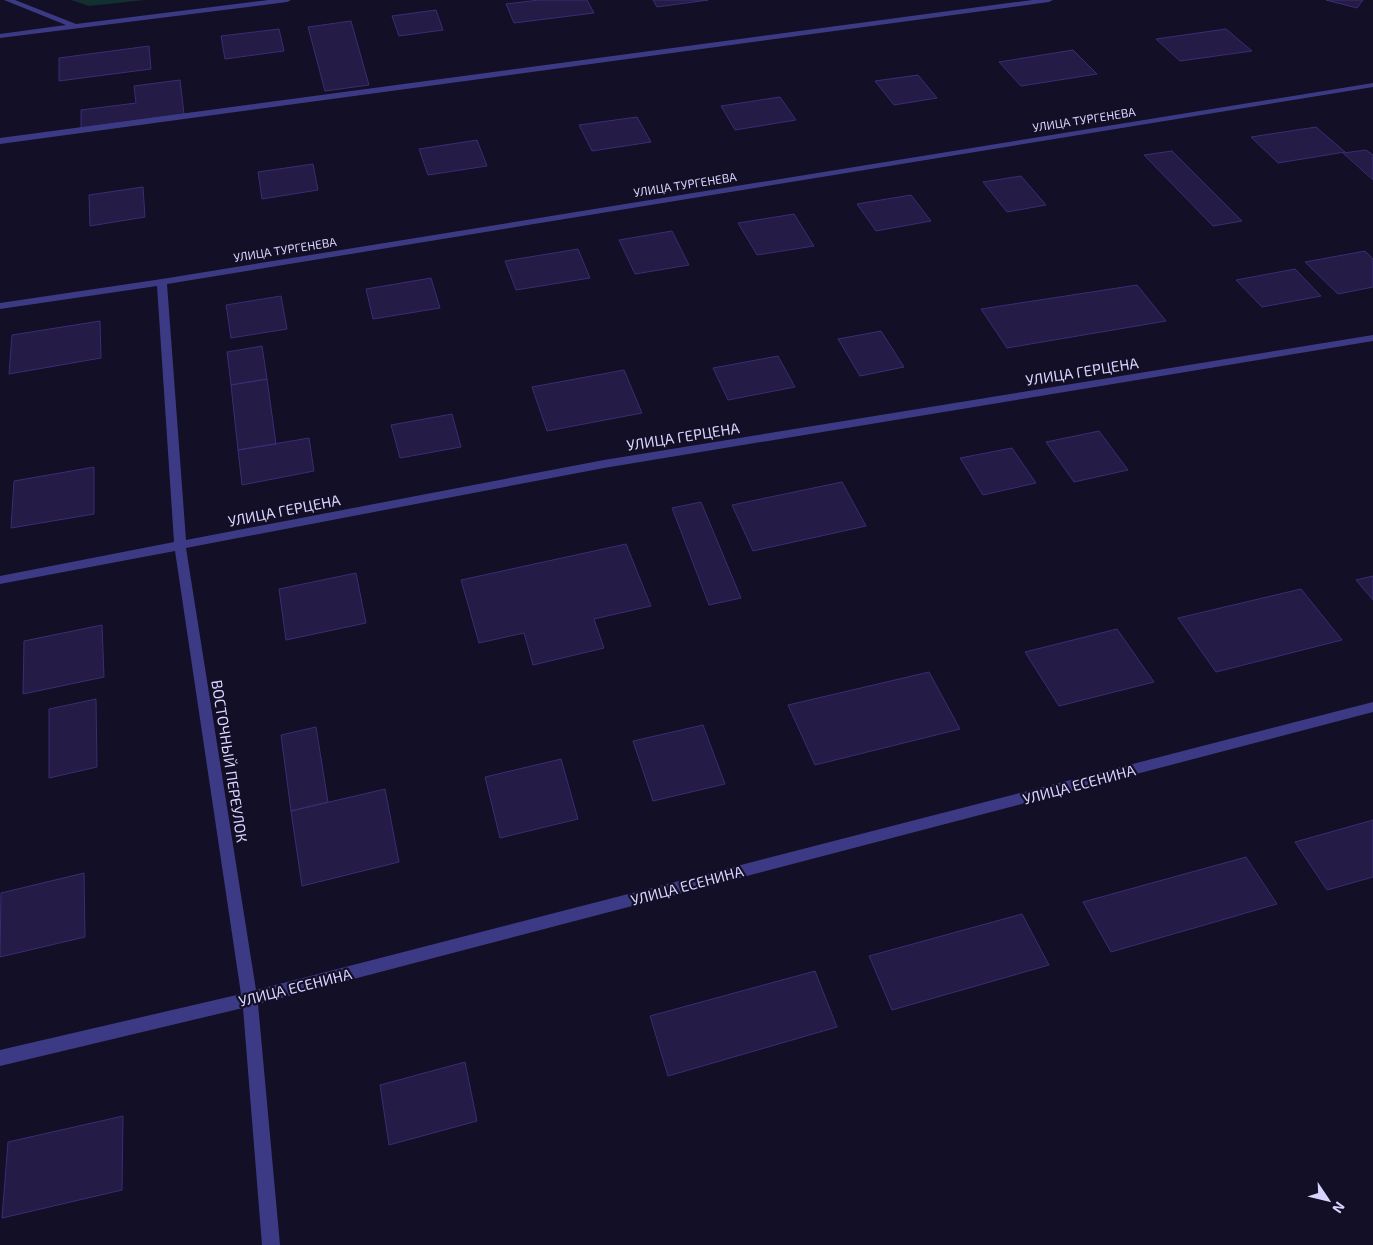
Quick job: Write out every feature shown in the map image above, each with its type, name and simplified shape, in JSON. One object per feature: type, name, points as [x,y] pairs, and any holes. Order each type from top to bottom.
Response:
[{"type":"street","points":[[8,0],[76,27]]},
{"type":"street","points":[[0,36],[287,0]]},
{"type":"street","points":[[0,141],[1049,0]]},
{"type":"street","name":"УЛИЦА ТУРГЕНЕВА","points":[[0,306],[162,282],[1373,84]]},
{"type":"street","name":"ВОСТОЧНЫЙ ПЕРЕУЛОК","points":[[162,282],[180,545],[250,999],[271,1245]]},
{"type":"street","name":"УЛИЦА ГЕРЦЕНА","points":[[0,580],[604,464],[1373,338]]},
{"type":"street","name":"УЛИЦА ЕСЕНИНА","points":[[0,1058],[250,999],[1373,707]]},
{"type":"green space","points":[[71,0],[145,0],[89,6]]},
{"type":"building","points":[[539,0],[587,0],[594,13],[514,23],[506,4]]},
{"type":"building","points":[[653,0],[708,0],[657,7]]},
{"type":"building","points":[[1326,0],[1363,0],[1357,8]]},
{"type":"building","points":[[436,10],[443,30],[399,36],[392,16]]},
{"type":"building","points":[[351,21],[369,85],[325,91],[308,27]]},
{"type":"building","points":[[279,29],[284,51],[225,59],[221,36]]},
{"type":"building","points":[[1226,29],[1252,51],[1180,61],[1156,39]]},
{"type":"building","points":[[149,46],[151,69],[59,81],[59,58]]},
{"type":"building","points":[[1073,50],[1097,74],[1021,86],[999,62]]},
{"type":"building","points":[[918,75],[937,98],[894,105],[875,81]]},
{"type":"building","points":[[180,80],[184,114],[81,128],[81,110],[136,103],[134,86]]},
{"type":"building","points":[[780,97],[796,120],[735,130],[721,106]]},
{"type":"building","points":[[637,117],[651,142],[592,151],[579,125]]},
{"type":"building","points":[[1316,127],[1345,152],[1278,163],[1251,137]]},
{"type":"building","points":[[477,140],[487,166],[428,175],[419,149]]},
{"type":"building","points":[[1366,150],[1373,155],[1373,180],[1343,153]]},
{"type":"building","points":[[1172,151],[1242,221],[1213,226],[1144,155]]},
{"type":"building","points":[[313,164],[318,190],[262,199],[258,172]]},
{"type":"building","points":[[1021,176],[1046,205],[1007,212],[983,182]]},
{"type":"building","points":[[143,187],[145,217],[90,226],[89,195]]},
{"type":"building","points":[[911,195],[931,221],[876,231],[857,204]]},
{"type":"building","points":[[794,214],[814,246],[757,255],[738,223]]},
{"type":"building","points":[[672,231],[689,265],[635,274],[619,240]]},
{"type":"building","points":[[578,249],[590,278],[516,290],[505,261]]},
{"type":"building","points":[[1365,251],[1373,259],[1373,287],[1338,294],[1305,262]]},
{"type":"building","points":[[1295,269],[1321,296],[1262,307],[1236,280]]},
{"type":"building","points":[[431,278],[440,308],[373,319],[366,289]]},
{"type":"building","points":[[1137,285],[1166,321],[1007,348],[981,309]]},
{"type":"building","points":[[281,296],[287,329],[231,338],[226,305]]},
{"type":"building","points":[[100,321],[101,358],[9,374],[12,335]]},
{"type":"building","points":[[881,331],[904,367],[860,376],[838,339]]},
{"type":"building","points":[[262,346],[267,379],[231,385],[227,352]]},
{"type":"building","points":[[778,356],[795,387],[728,400],[713,368]]},
{"type":"building","points":[[624,370],[642,413],[547,431],[532,387]]},
{"type":"building","points":[[267,379],[276,444],[238,450],[231,385]]},
{"type":"building","points":[[452,414],[461,447],[400,458],[391,425]]},
{"type":"building","points":[[1099,431],[1128,470],[1074,482],[1046,442]]},
{"type":"building","points":[[309,438],[314,471],[242,485],[238,450]]},
{"type":"building","points":[[1012,448],[1036,483],[983,495],[960,458]]},
{"type":"building","points":[[94,467],[94,514],[11,528],[14,481]]},
{"type":"building","points":[[842,482],[866,526],[753,551],[732,505]]},
{"type":"building","points":[[701,502],[741,598],[709,605],[672,508]]},
{"type":"building","points":[[626,544],[651,606],[594,619],[604,648],[533,665],[524,633],[479,643],[461,580]]},
{"type":"building","points":[[356,573],[366,623],[286,640],[279,589]]},
{"type":"building","points":[[1373,576],[1373,600],[1356,580]]},
{"type":"building","points":[[1301,589],[1342,640],[1216,672],[1178,618]]},
{"type":"building","points":[[102,625],[104,677],[23,694],[24,641]]},
{"type":"building","points":[[1117,629],[1154,682],[1059,706],[1025,652]]},
{"type":"building","points":[[929,672],[960,729],[815,765],[788,705]]},
{"type":"building","points":[[96,699],[97,767],[49,778],[49,709]]},
{"type":"building","points":[[703,725],[725,784],[653,801],[633,741]]},
{"type":"building","points":[[316,727],[328,802],[291,811],[281,735]]},
{"type":"building","points":[[561,759],[578,819],[500,838],[485,777]]},
{"type":"building","points":[[385,789],[399,862],[302,886],[291,811]]},
{"type":"building","points":[[1373,820],[1373,877],[1327,890],[1295,842]]},
{"type":"building","points":[[1246,857],[1277,904],[1111,952],[1083,902]]},
{"type":"building","points":[[84,873],[85,937],[0,957],[1,893]]},
{"type":"building","points":[[1022,914],[1049,965],[892,1010],[869,956]]},
{"type":"building","points":[[815,971],[837,1027],[668,1076],[650,1016]]},
{"type":"building","points":[[465,1062],[477,1121],[389,1145],[380,1085]]},
{"type":"building","points":[[123,1116],[122,1190],[2,1218],[8,1142]]}]
